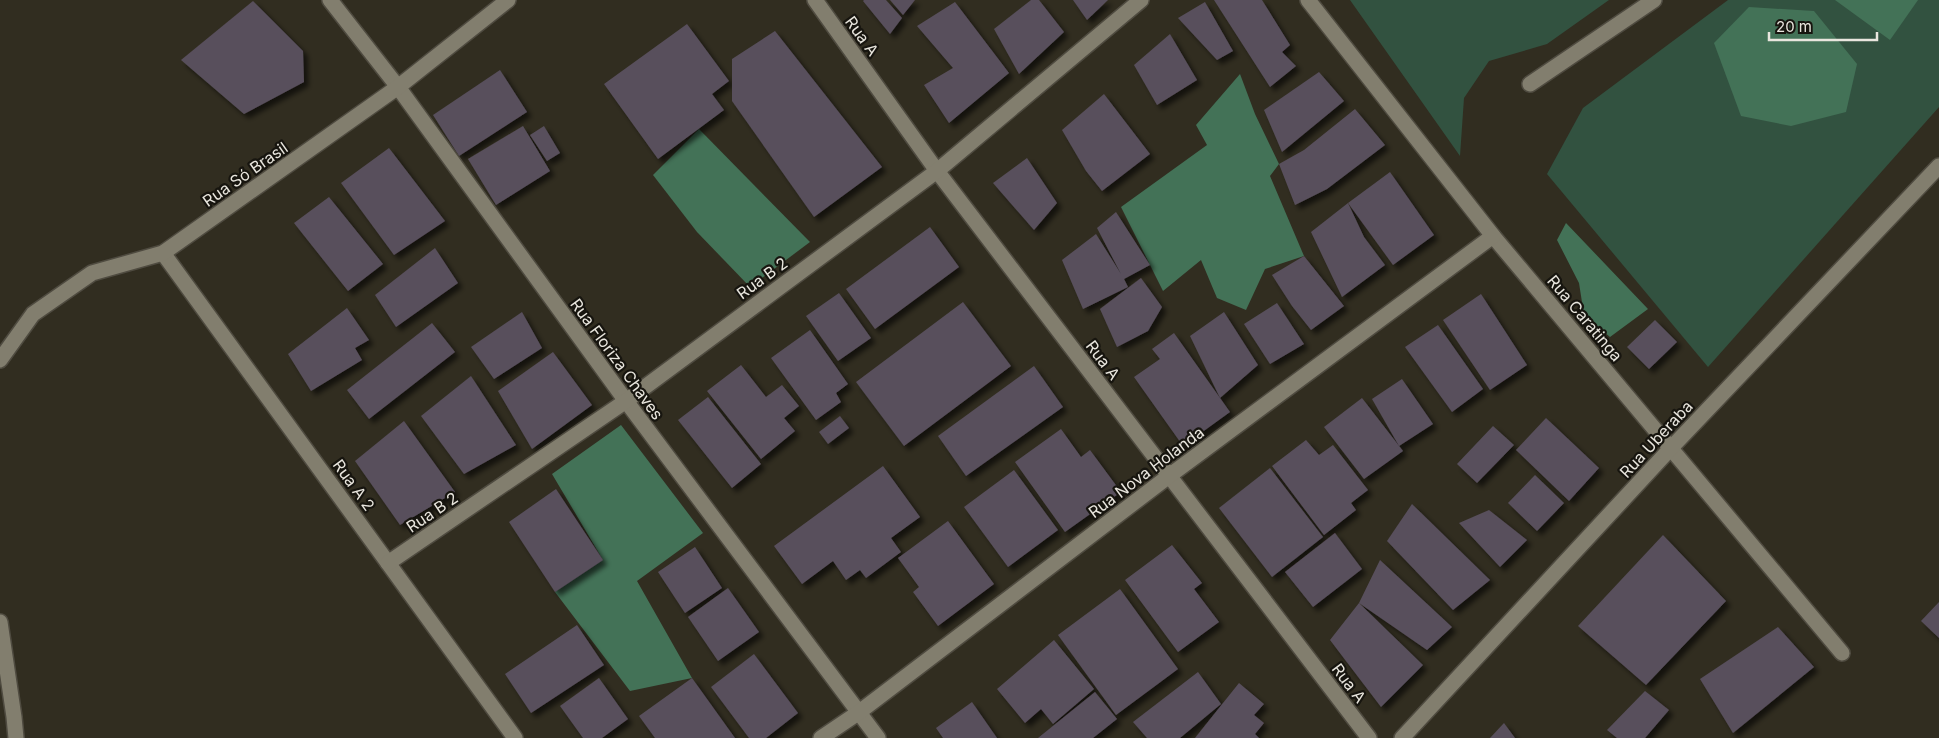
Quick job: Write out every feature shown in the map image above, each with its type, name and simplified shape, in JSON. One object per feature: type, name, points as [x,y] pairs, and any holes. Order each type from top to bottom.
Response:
[{"type":"street","name":"Rua Floriza Chaves","points":[[330,0],[398,87],[626,401],[878,738]]},
{"type":"street","name":"Rua Só Brasil","points":[[0,360],[33,314],[92,273],[163,253],[398,87],[508,0]]},
{"type":"street","name":"Rua A","points":[[815,0],[937,171],[1369,738]]},
{"type":"street","name":"Rua B 2","points":[[388,563],[626,401],[937,171],[1141,0]]},
{"type":"street","name":"Rua Caratinga","points":[[1308,0],[1493,236],[1842,652]]},
{"type":"street","points":[[1530,84],[1654,0]]},
{"type":"street","name":"Rua Uberaba","points":[[1402,738],[1671,448],[1939,166]]},
{"type":"street","name":"Rua Nova Holanda","points":[[821,738],[858,713],[1170,476],[1493,236]]},
{"type":"street","name":"Rua A 2","points":[[163,253],[515,738]]},
{"type":"street","points":[[0,622],[16,738]]},
{"type":"green space","points":[[1350,0],[1609,0],[1547,44],[1489,61],[1464,98],[1460,156]]},
{"type":"green space","points":[[1728,0],[1939,0],[1939,107],[1708,367],[1547,174],[1583,108]]},
{"type":"green space","points":[[1835,0],[1918,0],[1890,40]]},
{"type":"green space","points":[[1749,7],[1814,11],[1857,64],[1846,112],[1791,126],[1741,116],[1714,43]]},
{"type":"green space","points":[[1240,74],[1255,114],[1279,164],[1270,176],[1304,256],[1265,269],[1246,310],[1217,298],[1201,260],[1163,291],[1121,207],[1207,145],[1196,125]]},
{"type":"green space","points":[[699,129],[810,242],[750,287],[697,232],[653,175]]},
{"type":"green space","points":[[1566,223],[1648,309],[1610,337],[1584,315],[1579,283],[1557,240]]},
{"type":"green space","points":[[621,425],[703,533],[637,581],[692,678],[630,691],[555,592],[603,560],[552,474]]},
{"type":"building","points":[[886,0],[902,18],[890,34],[863,1]]},
{"type":"building","points":[[890,0],[915,0],[903,15]]},
{"type":"building","points":[[1031,0],[1039,0],[1064,32],[1019,74],[994,29]]},
{"type":"building","points":[[1073,0],[1108,0],[1087,20]]},
{"type":"building","points":[[1214,0],[1262,0],[1290,45],[1282,52],[1296,66],[1270,87]]},
{"type":"building","points":[[253,1],[303,51],[304,82],[244,114],[181,60]]},
{"type":"building","points":[[955,2],[1009,73],[949,123],[924,85],[953,68],[917,26]]},
{"type":"building","points":[[1205,2],[1233,51],[1217,60],[1178,18]]},
{"type":"building","points":[[687,24],[729,81],[712,94],[724,110],[658,159],[604,84]]},
{"type":"building","points":[[775,31],[882,167],[814,217],[732,101],[732,59]]},
{"type":"building","points":[[1170,34],[1197,80],[1157,105],[1134,65]]},
{"type":"building","points":[[500,70],[527,112],[459,156],[433,115]]},
{"type":"building","points":[[1319,72],[1344,101],[1282,152],[1264,110]]},
{"type":"building","points":[[1104,94],[1150,154],[1102,191],[1086,171],[1062,130]]},
{"type":"building","points":[[1355,109],[1385,145],[1327,189],[1295,205],[1279,164],[1304,150]]},
{"type":"building","points":[[523,126],[550,171],[496,205],[468,159]]},
{"type":"building","points":[[544,126],[560,153],[547,161],[530,135]]},
{"type":"building","points":[[389,148],[445,221],[394,255],[341,183]]},
{"type":"building","points":[[1027,158],[1057,203],[1034,230],[993,183]]},
{"type":"building","points":[[1390,172],[1434,235],[1393,265],[1348,203]]},
{"type":"building","points":[[329,197],[383,264],[348,291],[294,223]]},
{"type":"building","points":[[1348,203],[1364,237],[1385,265],[1342,297],[1311,232]]},
{"type":"building","points":[[1116,212],[1150,265],[1124,279],[1128,287],[1083,309],[1062,260],[1096,234],[1121,274],[1097,228]]},
{"type":"building","points":[[930,227],[959,267],[875,329],[846,289]]},
{"type":"building","points":[[435,248],[458,283],[396,327],[375,295]]},
{"type":"building","points":[[1304,256],[1344,306],[1311,330],[1292,306],[1272,275]]},
{"type":"building","points":[[1141,278],[1162,307],[1148,331],[1117,347],[1100,309]]},
{"type":"building","points":[[839,293],[871,338],[838,361],[806,316]]},
{"type":"building","points":[[1481,294],[1527,365],[1490,390],[1443,320]]},
{"type":"building","points":[[963,302],[1011,366],[904,446],[856,382]]},
{"type":"building","points":[[1277,303],[1304,344],[1270,364],[1244,324]]},
{"type":"building","points":[[347,308],[369,340],[355,348],[362,360],[311,391],[288,354]]},
{"type":"building","points":[[522,312],[542,348],[494,379],[471,347]]},
{"type":"building","points":[[1224,312],[1258,365],[1220,398],[1190,336]]},
{"type":"building","points":[[1655,320],[1677,342],[1649,369],[1627,347]]},
{"type":"building","points":[[432,323],[455,352],[369,419],[347,390]]},
{"type":"building","points":[[1438,325],[1483,389],[1452,412],[1405,347]]},
{"type":"building","points":[[810,330],[848,384],[836,393],[841,402],[816,420],[771,358]]},
{"type":"building","points":[[1174,333],[1230,412],[1183,446],[1134,377],[1160,359],[1152,349]]},
{"type":"building","points":[[553,352],[592,405],[532,449],[498,391]]},
{"type":"building","points":[[741,365],[766,397],[782,385],[799,406],[784,418],[795,431],[761,459],[707,391]]},
{"type":"building","points":[[1034,366],[1063,407],[966,476],[938,436]]},
{"type":"building","points":[[471,376],[516,445],[464,474],[421,416]]},
{"type":"building","points":[[1402,379],[1433,424],[1399,446],[1372,399]]},
{"type":"building","points":[[708,397],[761,464],[732,488],[678,420]]},
{"type":"building","points":[[1362,398],[1403,451],[1364,479],[1324,427]]},
{"type":"building","points":[[840,416],[849,428],[828,444],[819,432]]},
{"type":"building","points":[[1546,418],[1599,468],[1569,501],[1516,450]]},
{"type":"building","points":[[404,421],[455,492],[400,525],[355,461]]},
{"type":"building","points":[[1493,426],[1514,445],[1477,483],[1457,464]]},
{"type":"building","points":[[1061,429],[1081,457],[1090,450],[1121,492],[1065,532],[1015,462]]},
{"type":"building","points":[[1306,440],[1319,455],[1333,445],[1368,490],[1351,503],[1356,510],[1324,535],[1272,466]]},
{"type":"building","points":[[883,466],[920,517],[891,538],[901,552],[866,578],[860,570],[846,580],[833,561],[802,584],[774,546]]},
{"type":"building","points":[[1270,468],[1323,537],[1272,577],[1219,508]]},
{"type":"building","points":[[1014,470],[1058,530],[1008,567],[964,507]]},
{"type":"building","points":[[1535,475],[1564,503],[1537,531],[1508,503]]},
{"type":"building","points":[[556,489],[603,560],[555,592],[509,522]]},
{"type":"building","points":[[1412,504],[1490,580],[1453,610],[1387,541]]},
{"type":"building","points":[[1489,510],[1527,540],[1500,567],[1459,523]]},
{"type":"building","points":[[948,521],[994,584],[938,626],[913,592],[919,587],[898,558]]},
{"type":"building","points":[[1335,533],[1362,569],[1313,607],[1285,572]]},
{"type":"building","points":[[1663,535],[1726,601],[1646,685],[1578,626]]},
{"type":"building","points":[[1172,545],[1202,583],[1194,589],[1219,622],[1178,652],[1125,580]]},
{"type":"building","points":[[695,547],[722,588],[685,613],[658,572]]},
{"type":"building","points":[[1380,560],[1452,627],[1427,650],[1359,603]]},
{"type":"building","points":[[728,588],[759,632],[718,661],[688,617]]},
{"type":"building","points":[[1120,589],[1178,669],[1116,715],[1058,635]]},
{"type":"building","points":[[1939,602],[1939,638],[1921,621]]},
{"type":"building","points":[[1359,603],[1423,665],[1381,707],[1330,640]]},
{"type":"building","points":[[577,625],[604,665],[531,713],[505,674]]},
{"type":"building","points":[[1778,627],[1814,667],[1733,733],[1700,679]]},
{"type":"building","points":[[1054,640],[1094,689],[1053,724],[1041,709],[1025,723],[997,689]]},
{"type":"building","points":[[754,654],[798,713],[766,738],[749,738],[711,687]]},
{"type":"building","points":[[1198,672],[1221,704],[1180,738],[1147,738],[1133,722]]},
{"type":"building","points":[[599,678],[628,719],[602,738],[583,738],[560,706]]},
{"type":"building","points":[[692,678],[735,738],[655,738],[639,716]]},
{"type":"building","points":[[1239,683],[1264,704],[1254,715],[1264,723],[1255,734],[1259,738],[1195,738]]},
{"type":"building","points":[[1645,691],[1669,710],[1645,738],[1617,738],[1607,730]]},
{"type":"building","points":[[1095,692],[1117,719],[1093,738],[1038,738]]},
{"type":"building","points":[[972,702],[997,738],[943,738],[936,728]]},
{"type":"building","points":[[1504,723],[1515,738],[1490,738]]}]
